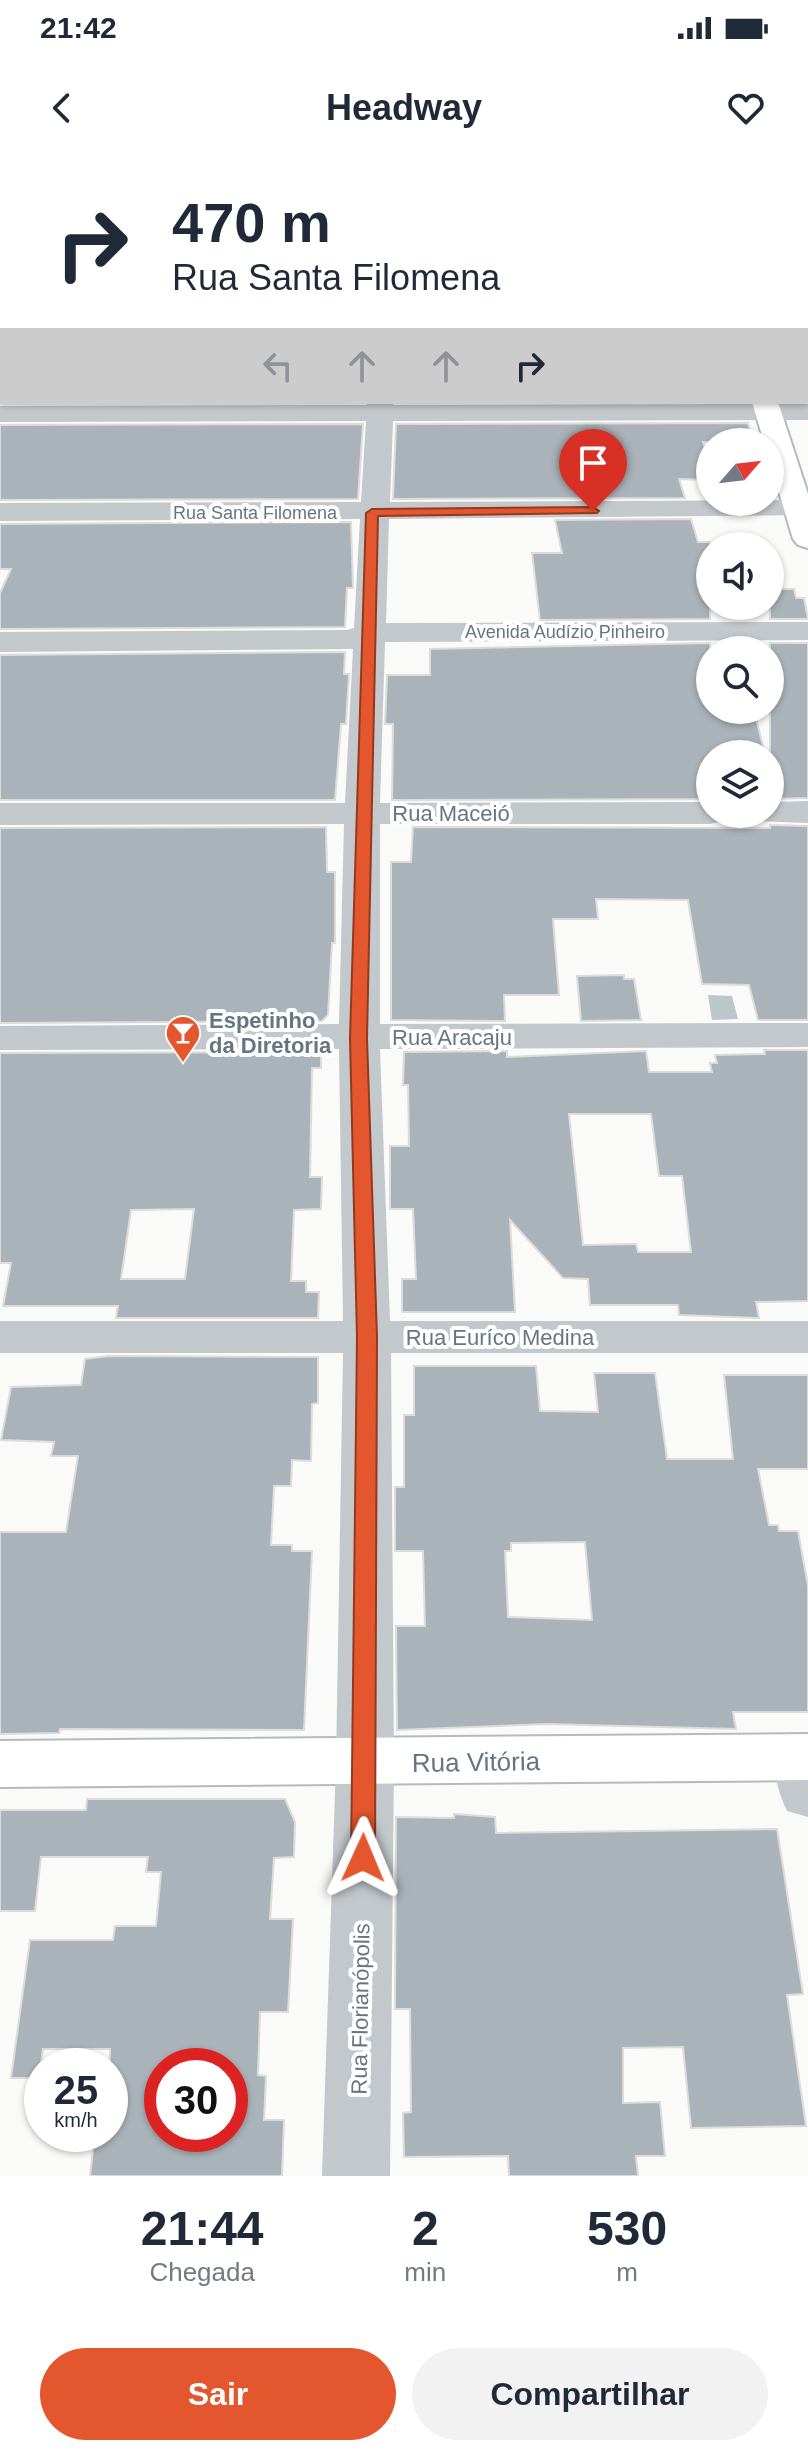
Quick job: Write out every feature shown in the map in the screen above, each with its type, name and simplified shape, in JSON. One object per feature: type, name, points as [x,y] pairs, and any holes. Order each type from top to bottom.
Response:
[{"type":"main road","points":[[784,408],[808,462]]},
{"type":"main road","points":[[784,408],[799,509],[808,539]]},
{"type":"main road","name":"Rua Vitória","points":[[0,1764],[365,1763],[806,1769]]},
{"type":"street","points":[[0,414],[380,407],[784,408]]},
{"type":"street","name":"Rua Florianópolis","points":[[356,2176],[365,1763],[367,1337],[359,1038],[362,814],[372,513],[380,407]]},
{"type":"street","name":"Rua Santa Filomena","points":[[0,512],[799,509]]},
{"type":"street","name":"Avenida Audízio Pinheiro","points":[[0,631],[49,636]]},
{"type":"street","name":"Avenida Audízio Pinheiro","points":[[0,642],[49,636],[350,640],[370,633],[808,631]]},
{"type":"street","points":[[784,813],[808,812]]},
{"type":"street","name":"Rua Maceió","points":[[0,814],[696,813]]},
{"type":"street","name":"Rua Aracaju","points":[[0,1038],[808,1035]]},
{"type":"street","name":"Rua Euríco Medina","points":[[0,1337],[808,1337]]},
{"type":"shaded area","points":[[708,995],[732,996],[738,1019],[712,1020]]},
{"type":"building","points":[[748,423],[749,428],[696,428],[696,480],[679,479],[685,498],[393,499],[396,424]]},
{"type":"building","points":[[363,424],[358,499],[0,500],[0,425]]},
{"type":"building","points":[[691,519],[696,535],[696,619],[540,620],[532,553],[562,553],[555,520]]},
{"type":"building","points":[[351,522],[353,588],[347,588],[345,627],[0,629],[0,593],[11,569],[0,569],[0,524]]},
{"type":"building","points":[[784,589],[794,589],[796,598],[804,598],[808,619],[784,619]]},
{"type":"building","points":[[696,643],[696,724],[758,724],[762,740],[696,740],[696,799],[392,800],[393,724],[385,724],[387,675],[430,675],[430,649]]},
{"type":"building","points":[[784,643],[808,643],[808,798],[784,799],[784,740],[770,740],[770,724],[784,724]]},
{"type":"building","points":[[345,652],[344,674],[349,674],[346,724],[341,724],[335,800],[0,800],[0,655]]},
{"type":"building","points":[[808,826],[808,1020],[758,1020],[749,985],[702,984],[688,900],[596,899],[598,919],[553,919],[559,995],[504,995],[505,1021],[391,1020],[391,862],[411,862],[413,827]]},
{"type":"building","points":[[326,827],[327,872],[335,872],[335,943],[332,943],[328,1015],[322,1021],[0,1023],[0,828]]},
{"type":"building","points":[[624,975],[624,979],[634,979],[641,1020],[581,1021],[577,976]]},
{"type":"building","points":[[764,1050],[808,1050],[808,1301],[756,1302],[759,1318],[679,1315],[678,1305],[590,1305],[588,1279],[563,1278],[510,1220],[515,1312],[402,1312],[402,1279],[416,1279],[413,1209],[390,1209],[390,1146],[409,1146],[408,1085],[403,1085],[404,1052],[507,1051],[507,1057],[646,1051],[649,1072],[712,1072],[710,1063],[717,1063],[715,1055],[765,1054]],"holes":[[[569,1114],[651,1114],[659,1176],[682,1176],[691,1252],[638,1252],[636,1244],[583,1245]]]},
{"type":"building","points":[[321,1052],[321,1068],[312,1068],[310,1177],[322,1177],[321,1209],[294,1210],[291,1281],[306,1281],[306,1292],[319,1292],[318,1318],[116,1318],[118,1306],[3,1306],[11,1263],[0,1263],[0,1053]],"holes":[[[194,1209],[185,1279],[121,1279],[131,1210]]]},
{"type":"building","points":[[109,1356],[318,1357],[318,1403],[312,1404],[311,1461],[292,1460],[291,1486],[274,1486],[271,1545],[292,1545],[292,1551],[312,1551],[304,1730],[60,1729],[59,1733],[0,1734],[0,1532],[66,1532],[78,1456],[51,1456],[54,1442],[1,1440],[11,1387],[81,1385],[85,1359]]},
{"type":"building","points":[[414,1366],[536,1366],[540,1411],[598,1412],[594,1373],[655,1373],[667,1459],[733,1459],[724,1375],[808,1375],[808,1469],[758,1469],[769,1525],[778,1525],[779,1531],[798,1531],[808,1586],[808,1712],[733,1712],[736,1729],[547,1724],[397,1730],[396,1626],[425,1626],[423,1551],[395,1551],[395,1487],[404,1487],[404,1415],[414,1415]],"holes":[[[585,1542],[592,1620],[508,1617],[505,1551],[511,1551],[511,1543]]]},
{"type":"building","points":[[87,1799],[285,1799],[295,1822],[294,1857],[274,1858],[270,1919],[293,1919],[288,2012],[260,2012],[258,2075],[266,2076],[264,2120],[284,2120],[282,2176],[90,2176],[93,2152],[128,2152],[128,2048],[24,2048],[24,2078],[11,2078],[30,1940],[113,1940],[115,1926],[156,1926],[161,1872],[146,1872],[148,1857],[41,1857],[35,1911],[0,1911],[0,1810],[86,1810]]},
{"type":"building","points":[[454,1814],[495,1817],[496,1833],[777,1829],[803,1994],[787,1995],[806,2126],[691,2128],[683,2047],[623,2048],[623,2103],[660,2102],[665,2156],[636,2156],[638,2176],[509,2176],[508,2156],[404,2157],[403,2113],[411,2112],[410,2009],[395,2009],[396,1817],[454,1818]]},
{"type":"place","name":"Espetinho da Diretoria","points":[[183,1064]]},
{"type":"route","points":[[363,1858],[367,1337],[359,1038],[362,814],[372,513],[593,511]]}]
